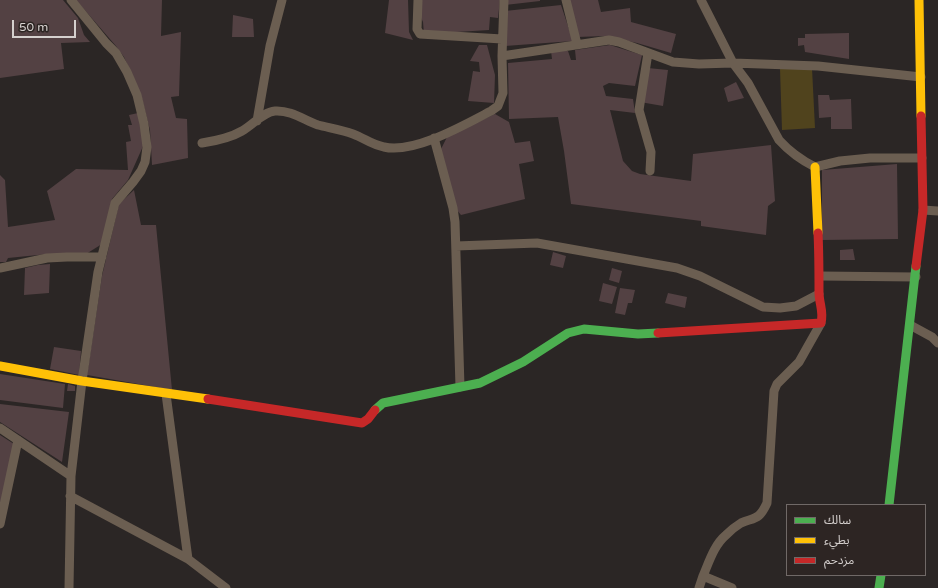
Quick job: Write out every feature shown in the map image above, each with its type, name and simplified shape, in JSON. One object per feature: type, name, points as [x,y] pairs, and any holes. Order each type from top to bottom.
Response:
[{"type":"street","points":[[69,588],[71,476],[82,381],[98,272],[115,203],[141,171],[146,162],[147,147],[144,124],[137,95],[127,72],[116,53],[71,0]]},
{"type":"street","points":[[257,121],[270,46],[282,0]]},
{"type":"street","points":[[418,0],[417,29],[420,34],[502,39]]},
{"type":"street","points":[[202,143],[220,140],[242,132],[266,113],[276,111],[289,112],[316,124],[354,134],[374,145],[386,148],[403,148],[434,138],[491,111],[498,106],[503,93],[502,39],[504,0]]},
{"type":"street","points":[[566,0],[577,44]]},
{"type":"street","points":[[701,0],[733,63],[748,83],[779,140],[786,148],[815,166],[840,161],[870,158],[922,158]]},
{"type":"street","points":[[889,504],[923,210],[919,0]]},
{"type":"street","points":[[502,56],[613,40],[673,62],[699,64],[733,63],[818,66],[921,77]]},
{"type":"street","points":[[648,53],[639,110],[651,152],[650,171]]},
{"type":"street","points":[[434,138],[453,208],[455,222],[460,387]]},
{"type":"street","points":[[698,588],[715,548],[725,535],[740,524],[752,520],[762,513],[767,503],[774,391],[777,384],[799,362],[821,323],[823,315],[820,294],[815,166]]},
{"type":"street","points":[[923,210],[938,211]]},
{"type":"street","points":[[456,246],[537,243],[677,268],[700,276],[763,307],[780,308],[796,306],[820,294]]},
{"type":"street","points":[[0,268],[47,258],[102,257]]},
{"type":"street","points":[[820,276],[916,277]]},
{"type":"street","points":[[0,366],[82,381],[229,402],[359,424],[366,422],[383,403],[480,383],[523,362],[568,333],[576,330],[584,329],[638,334],[821,323]]},
{"type":"street","points":[[910,325],[932,337],[938,343]]},
{"type":"street","points":[[166,394],[188,559]]},
{"type":"street","points":[[0,428],[71,476]]},
{"type":"street","points":[[0,524],[18,440]]},
{"type":"street","points":[[70,496],[188,559],[226,588]]},
{"type":"street","points":[[703,576],[732,588]]},
{"type":"street","points":[[879,588],[881,576]]},
{"type":"shaded area","points":[[812,68],[815,128],[782,130],[780,69]]},
{"type":"building","points":[[0,0],[63,0],[78,18],[84,35],[90,42],[61,43],[64,69],[0,78]]},
{"type":"building","points":[[76,0],[162,0],[161,36],[181,32],[179,96],[171,97],[176,118],[187,119],[188,158],[152,165],[150,130],[142,99],[124,57]]},
{"type":"building","points":[[389,0],[408,0],[409,32],[413,40],[385,33]]},
{"type":"building","points":[[419,0],[500,0],[498,18],[490,17],[489,30],[424,34],[423,22],[419,13]]},
{"type":"building","points":[[506,0],[540,0],[540,1],[505,5]]},
{"type":"building","points":[[568,0],[598,0],[601,12],[630,8],[631,22],[676,34],[671,53],[606,36],[577,37]]},
{"type":"building","points":[[561,5],[573,41],[505,46],[505,11]]},
{"type":"building","points":[[233,15],[253,19],[254,37],[232,37]]},
{"type":"building","points":[[849,33],[849,59],[805,52],[804,45],[798,46],[798,38],[805,38],[805,34]]},
{"type":"building","points":[[479,45],[487,45],[495,75],[494,103],[468,101],[473,71],[480,72],[479,62],[470,61]]},
{"type":"building","points":[[610,45],[642,55],[635,86],[609,83],[603,86],[606,96],[633,99],[635,113],[610,110],[623,161],[632,171],[640,174],[691,181],[693,154],[771,145],[775,201],[768,206],[766,235],[701,226],[701,221],[571,204],[558,117],[509,119],[508,63],[552,59],[551,51],[568,51],[571,60],[576,60],[575,50]]},
{"type":"building","points":[[648,68],[668,70],[663,106],[640,102]]},
{"type":"building","points":[[736,82],[744,98],[728,102],[724,88]]},
{"type":"building","points":[[818,95],[829,95],[830,100],[851,99],[852,129],[831,129],[831,117],[819,118]]},
{"type":"building","points":[[138,113],[144,144],[128,180],[112,199],[102,244],[86,254],[48,254],[8,258],[6,262],[0,262],[0,175],[5,180],[8,227],[55,220],[47,191],[76,169],[128,170],[126,142],[131,141],[128,125],[132,125],[129,115]]},
{"type":"building","points":[[495,114],[509,122],[515,143],[530,141],[534,161],[519,164],[525,199],[461,215],[456,209],[441,149],[447,137]]},
{"type":"building","points":[[897,164],[898,239],[822,240],[822,170]]},
{"type":"building","points":[[134,190],[141,225],[156,225],[172,390],[87,375],[102,276],[119,204]]},
{"type":"building","points":[[853,249],[855,260],[840,260],[840,250]]},
{"type":"building","points":[[553,252],[566,256],[563,268],[550,265]]},
{"type":"building","points":[[50,264],[49,293],[24,295],[25,268]]},
{"type":"building","points":[[612,268],[622,271],[619,283],[609,280]]},
{"type":"building","points":[[603,283],[617,287],[612,304],[599,301]]},
{"type":"building","points":[[620,288],[635,290],[632,303],[628,303],[625,315],[615,313]]},
{"type":"building","points":[[668,293],[687,297],[685,308],[665,303]]},
{"type":"building","points":[[54,347],[81,351],[79,375],[50,369]]},
{"type":"building","points":[[0,374],[65,384],[63,408],[0,400]]},
{"type":"building","points":[[68,384],[75,386],[75,391],[67,391]]},
{"type":"building","points":[[0,404],[69,412],[62,462],[0,422]]},
{"type":"building","points":[[0,435],[14,444],[0,510]]},
{"type":"traffic: fast","points":[[889,504],[916,266]]},
{"type":"traffic: fast","points":[[375,410],[383,403],[480,383],[523,362],[568,333],[584,329],[638,334],[658,333]]},
{"type":"traffic: fast","points":[[879,588],[881,576]]},
{"type":"traffic: slow","points":[[919,0],[921,116]]},
{"type":"traffic: slow","points":[[815,167],[818,233]]},
{"type":"traffic: slow","points":[[0,366],[82,381],[208,399]]},
{"type":"traffic: jam","points":[[916,266],[923,210],[921,116]]},
{"type":"traffic: jam","points":[[658,333],[821,323],[822,315],[819,296],[818,233]]},
{"type":"traffic: jam","points":[[208,399],[362,423],[368,419],[375,410]]}]
